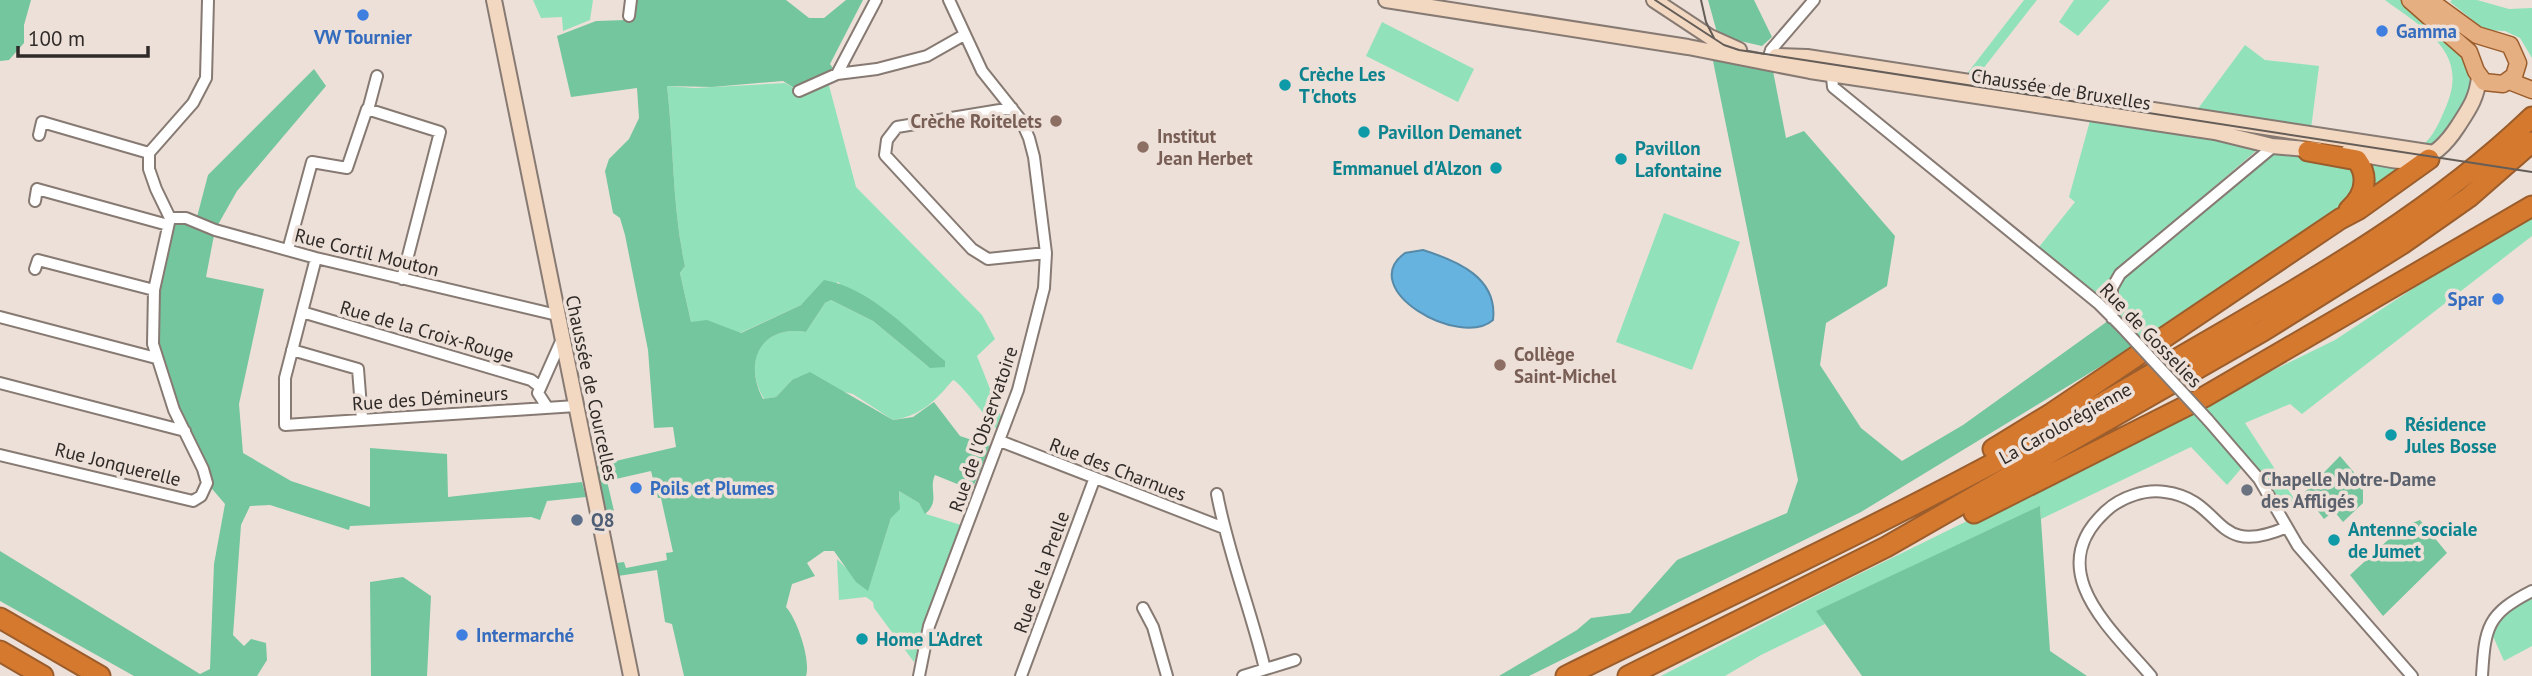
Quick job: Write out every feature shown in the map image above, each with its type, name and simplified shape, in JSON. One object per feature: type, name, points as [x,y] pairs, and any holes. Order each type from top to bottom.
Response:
[{"type":"highway","name":"La Carolorégienne","points":[[1566,676],[2040,438],[2323,274],[2392,230],[2459,180],[2532,117]]},
{"type":"highway","name":"La Carolorégienne","points":[[1628,676],[1886,547],[2038,462],[2333,289],[2469,197],[2532,142]]},
{"type":"highway","points":[[2308,151],[2357,160],[2363,169],[2365,180],[2362,193],[2340,219]]},
{"type":"highway","points":[[1905,508],[1921,491],[2052,413],[2340,219],[2359,209],[2432,156]]},
{"type":"highway","points":[[1886,547],[1909,545],[2204,397],[2532,206]]},
{"type":"highway","points":[[0,618],[100,676]]},
{"type":"highway","points":[[0,651],[43,676]]},
{"type":"main road","name":"Chaussée de Courcelles","points":[[494,0],[631,676]]},
{"type":"main road","points":[[1386,0],[1615,33],[1697,38]]},
{"type":"main road","points":[[1421,0],[1615,33]]},
{"type":"main road","points":[[1654,0],[1697,38]]},
{"type":"main road","points":[[2410,0],[2469,52],[2477,71],[2514,85]]},
{"type":"main road","points":[[2429,0],[2456,23],[2490,42],[2510,46],[2526,69],[2514,85],[2476,100]]},
{"type":"main road","name":"Chaussée de Bruxelles","points":[[1697,38],[1768,59]]},
{"type":"main road","name":"Chaussée de Bruxelles","points":[[1697,38],[1768,59],[2432,156]]},
{"type":"main road","points":[[2432,156],[2448,141],[2476,100],[2478,50],[2490,42]]},
{"type":"main road","name":"Chaussée de Bruxelles","points":[[1831,67],[2215,132],[2274,146],[2308,151],[2336,150],[2412,162],[2432,156]]},
{"type":"street","points":[[169,221],[149,169],[149,153],[193,103],[205,78],[208,0]]},
{"type":"street","points":[[629,16],[631,0]]},
{"type":"street","points":[[836,74],[876,0]]},
{"type":"street","name":"Rue de l'Observatoire","points":[[919,676],[929,626],[1000,441],[1031,344],[1044,288],[1046,253],[1034,157],[1021,120],[982,71],[949,0]]},
{"type":"street","points":[[1768,59],[1814,0]]},
{"type":"street","points":[[799,91],[836,74],[877,69],[927,57],[964,35]]},
{"type":"street","name":"Rue de Gosselies","points":[[1831,67],[1833,87],[2098,303],[2122,327],[2259,479],[2298,546],[2412,676]]},
{"type":"street","points":[[288,250],[312,162],[348,168],[377,76]]},
{"type":"street","points":[[1012,108],[897,127],[887,140],[885,155],[972,249],[988,258],[1046,253]]},
{"type":"street","points":[[368,110],[440,132],[402,279]]},
{"type":"street","points":[[39,135],[42,122],[149,153]]},
{"type":"street","points":[[2112,318],[2112,288],[2120,274],[2274,146]]},
{"type":"street","name":"Rue Cortil Mouton","points":[[35,201],[37,189],[169,221],[186,218],[215,230],[316,258],[557,315]]},
{"type":"street","name":"Rue Jonquerelle","points":[[0,455],[192,501],[201,496],[206,483],[203,468],[174,410],[153,344],[154,290],[169,221]]},
{"type":"street","points":[[316,258],[292,350],[358,369],[362,421]]},
{"type":"street","points":[[35,269],[38,260],[154,290]]},
{"type":"street","name":"Rue de la Croix-Rouge","points":[[302,312],[531,380],[540,387]]},
{"type":"street","points":[[0,317],[156,358]]},
{"type":"street","points":[[547,407],[540,398],[540,387],[562,339]]},
{"type":"street","name":"Rue des Démineurs","points":[[292,350],[285,378],[285,425],[576,406]]},
{"type":"street","points":[[0,383],[185,430]]},
{"type":"street","name":"Rue des Charnues","points":[[1000,441],[1094,480],[1224,528]]},
{"type":"street","name":"Rue de la Prelle","points":[[1021,676],[1094,480]]},
{"type":"street","points":[[2151,676],[2085,594],[2080,556],[2085,536],[2097,519],[2130,496],[2165,491],[2189,498],[2211,515],[2225,531],[2236,536],[2263,538],[2287,527]]},
{"type":"street","points":[[1217,494],[1224,528],[1237,561],[1265,669]]},
{"type":"street","points":[[2482,676],[2485,633],[2491,619],[2508,603],[2532,591]]},
{"type":"street","points":[[1143,608],[1153,627],[1167,676]]},
{"type":"street","points":[[1243,676],[1295,660]]},
{"type":"green space","points":[[0,0],[31,0],[24,25],[24,43],[9,60],[0,61]]},
{"type":"green space","points":[[533,0],[593,0],[590,20],[563,31],[562,17],[541,18]]},
{"type":"green space","points":[[631,0],[786,0],[809,18],[824,18],[846,0],[863,0],[830,64],[837,74],[799,91],[783,81],[712,87],[667,86],[675,199],[685,266],[680,273],[691,322],[707,320],[741,333],[801,305],[824,280],[858,292],[874,301],[945,361],[945,367],[930,368],[873,321],[831,300],[825,303],[806,332],[777,334],[767,340],[760,349],[755,372],[763,399],[776,397],[792,380],[810,372],[893,420],[913,417],[934,402],[960,436],[990,446],[972,490],[935,475],[932,505],[925,514],[919,503],[899,491],[900,509],[891,518],[868,591],[856,582],[834,551],[824,551],[807,563],[815,576],[792,584],[786,607],[802,640],[807,660],[806,676],[684,676],[672,624],[665,622],[657,570],[618,576],[617,563],[624,562],[626,568],[667,560],[666,553],[673,552],[661,498],[658,498],[651,471],[607,481],[614,511],[606,512],[594,466],[676,447],[673,427],[654,428],[648,350],[625,235],[620,218],[613,213],[605,171],[609,159],[629,139],[639,118],[637,88],[571,97],[557,36],[596,21],[626,20]]},
{"type":"green space","points":[[1708,0],[1754,0],[1772,37],[1762,46],[1718,36]]},
{"type":"green space","points":[[2024,0],[2037,0],[1975,79],[1966,75]]},
{"type":"green space","points":[[2074,0],[2110,0],[2078,36],[2059,22]]},
{"type":"green space","points":[[2385,0],[2401,0],[2440,33],[2462,59],[2469,74],[2470,89],[2464,105],[2435,144],[2423,145],[2438,124],[2452,89],[2452,72],[2448,57],[2440,44],[2428,33]]},
{"type":"green space","points":[[2477,0],[2509,9],[2532,8],[2532,58],[2520,38],[2505,31],[2485,30],[2450,2]]},
{"type":"green space","points":[[1382,22],[1474,69],[1458,102],[1366,56]]},
{"type":"green space","points":[[2245,45],[2265,60],[2319,66],[2311,129],[2197,110]]},
{"type":"green space","points":[[1712,56],[1773,71],[1786,138],[1804,131],[1895,236],[1887,286],[1826,323],[1820,365],[1861,428],[1902,461],[1963,425],[2112,318],[2134,346],[1861,512],[1529,676],[1499,676],[1577,630],[1591,618],[1630,613],[1677,560],[1787,513],[1798,480]]},
{"type":"green space","points":[[314,69],[326,86],[237,191],[215,230],[206,277],[264,289],[239,404],[243,453],[291,481],[370,507],[370,448],[447,454],[448,497],[582,482],[586,497],[547,501],[540,520],[531,517],[350,526],[349,530],[270,505],[250,506],[241,525],[233,635],[244,646],[251,639],[266,643],[267,660],[257,676],[134,676],[0,601],[0,551],[200,674],[210,669],[214,564],[225,504],[207,483],[153,339],[154,290],[170,218],[197,217],[208,175]]},
{"type":"green space","points":[[827,78],[856,187],[982,315],[995,339],[977,356],[1002,419],[997,429],[953,380],[920,411],[893,420],[853,394],[792,380],[776,397],[764,399],[755,372],[760,349],[767,340],[777,334],[806,332],[825,303],[831,300],[873,321],[930,368],[838,282],[801,305],[740,333],[691,322],[680,273],[685,266],[675,199],[667,86],[695,88],[785,83],[799,91]]},
{"type":"green space","points":[[2091,117],[2264,144],[2136,254],[2104,291],[2110,313],[2035,252],[2075,202],[2069,197]]},
{"type":"green space","points":[[2274,146],[2409,167],[2147,345],[2118,315],[2112,288]]},
{"type":"green space","points":[[2532,210],[2532,236],[2302,414],[2290,404],[2245,423],[2295,500],[2278,511],[2245,464],[2227,485],[2191,447],[2041,519],[2040,507],[1817,611],[1825,624],[1725,676],[1661,676],[1837,585],[2335,340]]},
{"type":"green space","points":[[1664,213],[1740,242],[1692,370],[1616,342]]},
{"type":"green space","points":[[2340,456],[2363,483],[2363,503],[2343,522],[2334,511],[2324,519],[2304,493]]},
{"type":"green space","points":[[899,491],[919,503],[926,514],[961,525],[914,662],[874,608],[873,602],[866,597],[839,600],[837,559],[868,590],[891,518],[900,502]]},
{"type":"green space","points":[[2040,506],[2050,651],[2087,676],[1862,676],[1816,611]]},
{"type":"green space","points":[[2420,520],[2447,553],[2383,616],[2350,575],[2402,527]]},
{"type":"green space","points":[[403,577],[431,596],[427,676],[371,676],[370,582]]},
{"type":"green space","points":[[2532,595],[2532,646],[2504,661],[2488,625]]},
{"type":"water","points":[[1423,250],[1462,266],[1482,282],[1493,305],[1493,320],[1478,327],[1458,327],[1437,321],[1402,298],[1393,283],[1393,267],[1405,253]]},
{"type":"tram line","points":[[1655,0],[1724,45],[1739,50],[2532,172]]},
{"type":"tram line","points":[[1701,0],[1706,22],[1714,38]]},
{"type":"place","name":"VW Tournier","points":[[363,15]]},
{"type":"place","name":"Gamma","points":[[2382,31]]},
{"type":"place","name":"Crèche Les T'chots","points":[[1285,85]]},
{"type":"place","name":"Crèche Roitelets","points":[[1056,121]]},
{"type":"place","name":"Pavillon Demanet","points":[[1364,132]]},
{"type":"place","name":"Institut Jean Herbet","points":[[1143,147]]},
{"type":"place","name":"Pavillon Lafontaine","points":[[1621,159]]},
{"type":"place","name":"Emmanuel d'Alzon","points":[[1496,168]]},
{"type":"place","name":"Spar","points":[[2498,299]]},
{"type":"place","name":"Collège Saint-Michel","points":[[1500,365]]},
{"type":"place","name":"Résidence Jules Bosse","points":[[2391,435]]},
{"type":"place","name":"Poils et Plumes","points":[[636,488]]},
{"type":"place","name":"Chapelle Notre-Dame des Affligés","points":[[2247,490]]},
{"type":"place","name":"Q8","points":[[577,520]]},
{"type":"place","name":"Antenne sociale de Jumet","points":[[2334,540]]},
{"type":"place","name":"Intermarché","points":[[462,635]]},
{"type":"place","name":"Home L'Adret","points":[[862,639]]}]
